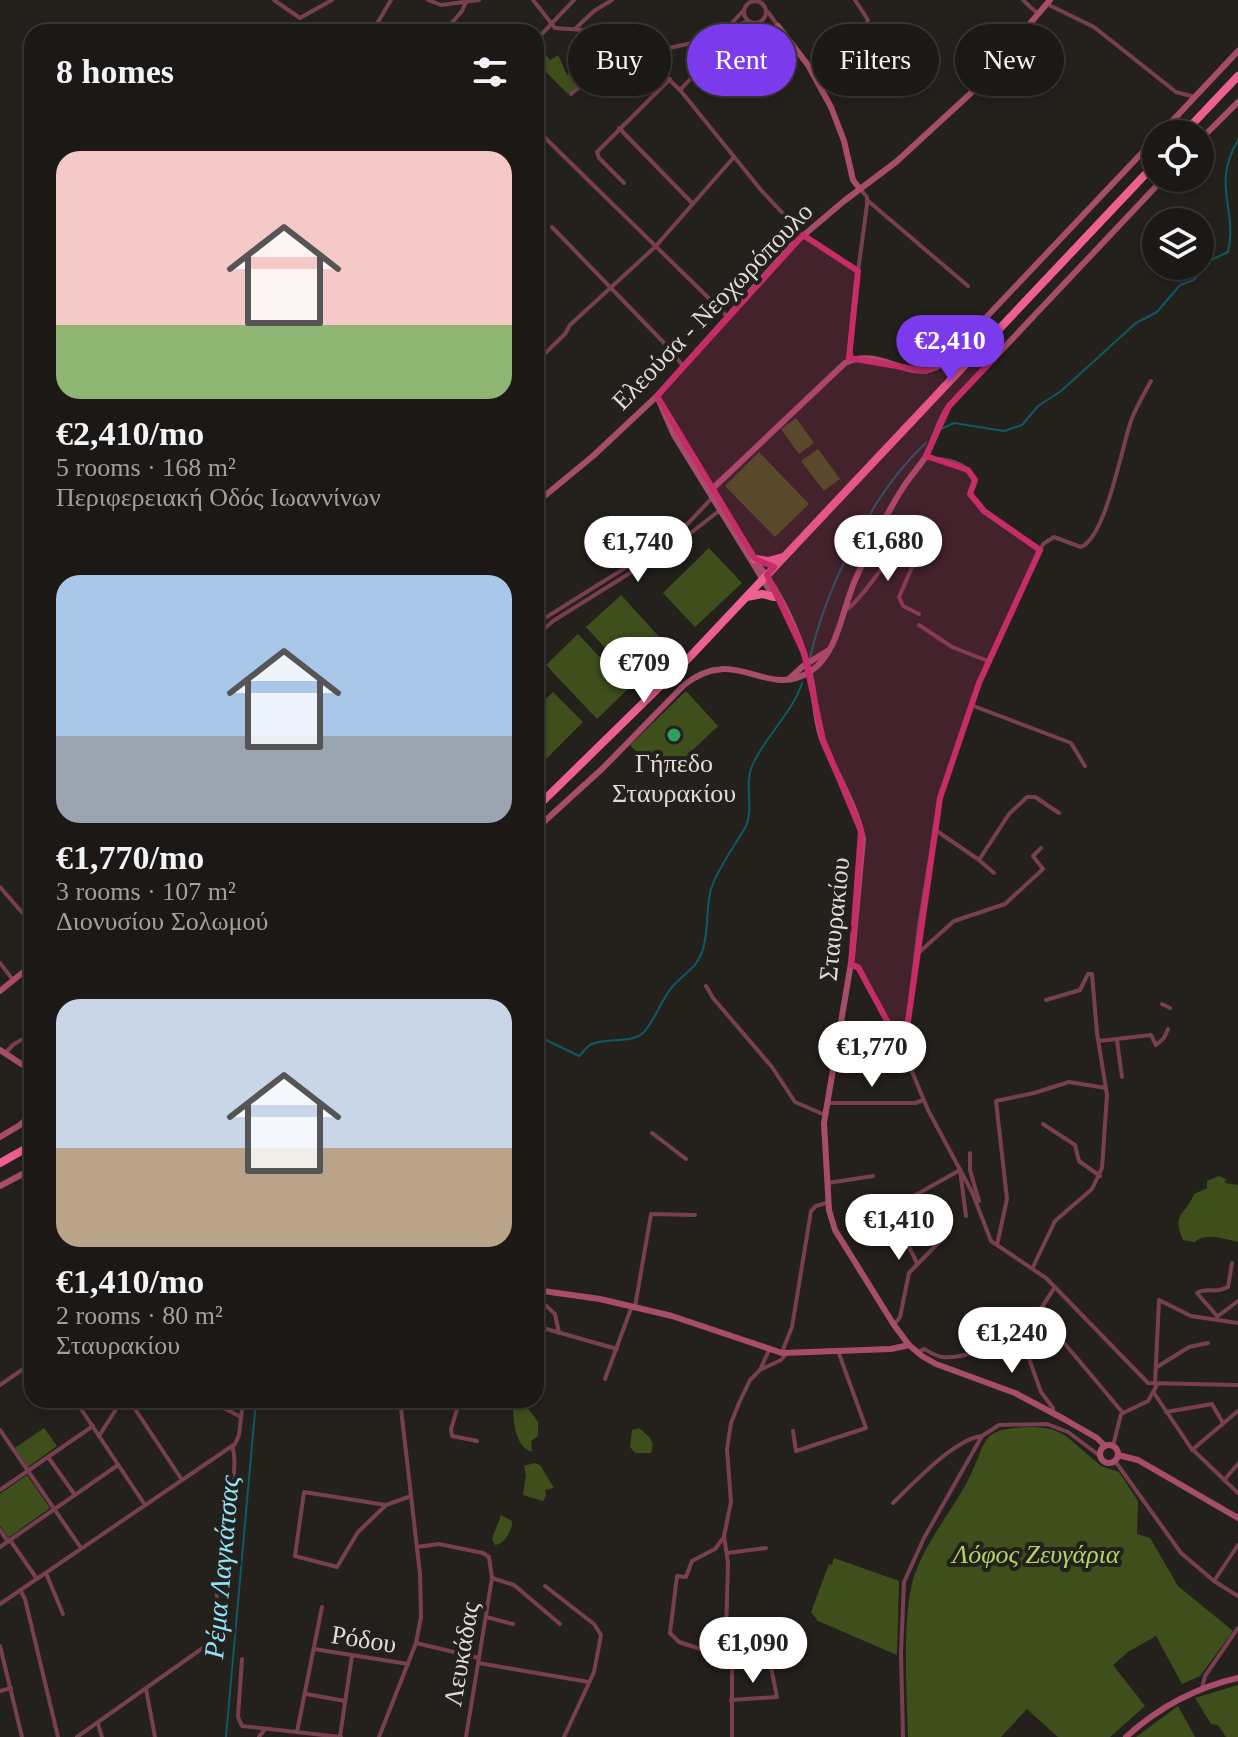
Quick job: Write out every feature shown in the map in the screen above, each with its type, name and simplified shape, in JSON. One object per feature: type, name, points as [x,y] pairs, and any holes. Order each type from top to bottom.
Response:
[{"type":"highway","points":[[1196,120],[1238,76]]},
{"type":"highway","points":[[544,800],[747,598],[1142,178]]},
{"type":"highway","points":[[755,559],[768,561],[783,557]]},
{"type":"highway","points":[[747,598],[762,594],[774,597]]},
{"type":"highway","points":[[0,1163],[24,1150]]},
{"type":"street","points":[[274,0],[300,18],[332,0]]},
{"type":"street","points":[[377,24],[391,0]]},
{"type":"street","points":[[428,0],[441,5],[479,0]]},
{"type":"street","points":[[533,0],[551,24],[557,28],[568,28]]},
{"type":"street","points":[[544,31],[574,0]]},
{"type":"street","points":[[580,24],[612,0]]},
{"type":"street","points":[[855,0],[868,20],[866,24]]},
{"type":"street","points":[[1023,0],[1038,14]]},
{"type":"street","points":[[451,24],[466,1]]},
{"type":"street","points":[[731,24],[744,10],[747,1],[761,1],[777,24]]},
{"type":"street","points":[[1048,2],[1094,27],[1176,92],[1195,97]]},
{"type":"street","name":"Ελεούσα - Νεοχωρόπουλο","points":[[544,496],[657,396],[803,235],[896,162],[970,94],[1048,2]]},
{"type":"street","points":[[762,22],[766,8]]},
{"type":"street","points":[[744,10],[748,21]]},
{"type":"street","points":[[738,24],[748,21],[770,24]]},
{"type":"street","points":[[796,49],[831,107],[847,149],[853,180],[867,200],[968,286]]},
{"type":"street","points":[[1173,120],[1238,51]]},
{"type":"street","points":[[671,80],[803,235],[858,271]]},
{"type":"street","points":[[680,90],[687,83]]},
{"type":"street","points":[[624,183],[596,153],[652,96]]},
{"type":"street","points":[[1214,126],[1238,102]]},
{"type":"street","points":[[619,128],[693,205]]},
{"type":"street","points":[[544,137],[728,317]]},
{"type":"street","points":[[544,619],[678,534],[712,494],[839,368],[852,360],[871,357],[916,371],[930,370],[945,362],[1142,153]]},
{"type":"street","points":[[544,354],[570,325],[655,247],[734,157]]},
{"type":"street","points":[[544,822],[611,760],[684,685],[697,676],[727,668],[745,670],[770,680],[789,680],[809,672],[822,662],[856,578],[899,494],[925,458],[937,426],[949,406],[1151,192]]},
{"type":"street","points":[[852,360],[850,343],[867,200]]},
{"type":"street","points":[[552,227],[683,366]]},
{"type":"street","points":[[969,336],[994,358]]},
{"type":"street","points":[[899,1043],[905,1037],[907,1028],[940,798],[971,705],[988,661],[1046,540],[1052,538],[1077,546],[1089,542],[1115,482],[1131,420],[1151,381]]},
{"type":"street","points":[[657,396],[674,435],[783,608]]},
{"type":"street","points":[[925,458],[948,460],[968,470],[975,480],[971,495],[984,511],[1040,550]]},
{"type":"street","points":[[544,630],[553,621],[684,539],[721,510]]},
{"type":"street","points":[[843,611],[849,610],[872,579],[897,554],[915,542],[917,555],[899,597],[903,606],[919,614]]},
{"type":"street","points":[[746,550],[755,559],[783,608]]},
{"type":"street","name":"Σταυρακίου","points":[[783,608],[807,664],[823,740],[858,820],[863,839],[851,965],[826,1103],[829,1202],[839,1239],[894,1325],[917,1353]]},
{"type":"street","points":[[919,625],[952,647],[988,661]]},
{"type":"street","points":[[789,680],[829,650]]},
{"type":"street","points":[[971,705],[1071,743],[1085,766]]},
{"type":"street","points":[[979,860],[984,857],[1009,814],[1027,797],[1035,797],[1059,813]]},
{"type":"street","points":[[934,829],[994,873]]},
{"type":"street","points":[[916,955],[954,921],[1002,906],[1023,889],[1043,869],[1033,856],[1041,848]]},
{"type":"street","points":[[0,887],[24,915]]},
{"type":"street","points":[[0,963],[13,980]]},
{"type":"street","points":[[851,965],[860,970],[899,1043],[924,1100],[979,1207]]},
{"type":"street","points":[[0,991],[24,971]]},
{"type":"street","points":[[1033,1267],[1058,1218],[1092,1189],[1100,1176],[1106,1130],[1106,1088],[1092,973],[1088,974],[1080,990],[1046,1000]]},
{"type":"street","points":[[706,986],[772,1067],[795,1102],[825,1115]]},
{"type":"street","points":[[1162,1004],[1170,1008]]},
{"type":"street","points":[[1099,1041],[1151,1035],[1156,1045],[1166,1036],[1168,1029]]},
{"type":"street","points":[[24,1038],[2,1052],[24,1066]]},
{"type":"street","points":[[1117,1039],[1122,1077]]},
{"type":"street","points":[[833,1067],[911,1068]]},
{"type":"street","points":[[997,1245],[1007,1196],[996,1101],[1069,1082],[1106,1088]]},
{"type":"street","points":[[826,1103],[915,1103],[924,1100]]},
{"type":"street","points":[[0,1137],[24,1121]]},
{"type":"street","points":[[1043,1124],[1075,1145],[1079,1161],[1100,1176]]},
{"type":"street","points":[[652,1133],[686,1159]]},
{"type":"street","points":[[970,1153],[970,1170],[989,1237],[1033,1267],[1055,1287],[1146,1380],[1156,1384],[1238,1385]]},
{"type":"street","points":[[960,1170],[966,1216]]},
{"type":"street","points":[[867,1230],[912,1197],[960,1170]]},
{"type":"street","points":[[0,1186],[24,1173]]},
{"type":"street","points":[[827,1184],[873,1176]]},
{"type":"street","points":[[760,1370],[777,1362],[784,1353],[793,1322],[811,1211],[829,1202]]},
{"type":"street","points":[[605,1379],[633,1306],[651,1214],[695,1215]]},
{"type":"street","points":[[894,1325],[900,1317],[907,1276],[949,1232]]},
{"type":"street","points":[[902,1233],[917,1263]]},
{"type":"street","points":[[1216,1318],[1197,1293],[1202,1290],[1219,1292],[1228,1287],[1232,1263]]},
{"type":"street","points":[[1055,1287],[1032,1321],[996,1343],[965,1355],[943,1357],[923,1349],[917,1353],[932,1362],[1006,1389],[1053,1412],[1105,1446],[1113,1446]]},
{"type":"street","points":[[544,1291],[633,1306],[784,1353],[891,1349],[909,1345]]},
{"type":"street","points":[[1238,1323],[1186,1314],[1159,1300],[1154,1393],[1145,1403],[1123,1413],[1113,1446],[1116,1458],[1181,1553],[1214,1581],[1238,1596]]},
{"type":"street","points":[[1216,1318],[1238,1301]]},
{"type":"street","points":[[544,1304],[555,1314],[559,1333]]},
{"type":"street","points":[[544,1328],[617,1349]]},
{"type":"street","points":[[1019,1330],[1043,1396],[1053,1412]]},
{"type":"street","points":[[1157,1367],[1184,1349],[1208,1343]]},
{"type":"street","points":[[1065,1344],[1123,1413]]},
{"type":"street","points":[[732,1737],[724,1536],[731,1502],[728,1437],[749,1382],[760,1370],[769,1350]]},
{"type":"street","points":[[793,1431],[796,1451],[866,1428],[838,1351]]},
{"type":"street","points":[[0,1385],[24,1368]]},
{"type":"street","points":[[1154,1393],[1192,1450],[1238,1493]]},
{"type":"street","points":[[1166,1412],[1212,1404],[1223,1423]]},
{"type":"street","points":[[81,1408],[145,1505]]},
{"type":"street","points":[[99,1436],[117,1408]]},
{"type":"street","points":[[134,1408],[182,1480]]},
{"type":"street","points":[[223,1408],[241,1418]]},
{"type":"street","points":[[0,1604],[232,1446],[239,1437],[242,1408]]},
{"type":"street","points":[[379,1737],[416,1643],[422,1611],[401,1408]]},
{"type":"street","points":[[458,1408],[452,1436],[477,1441]]},
{"type":"street","points":[[1192,1450],[1238,1411]]},
{"type":"street","points":[[893,1503],[951,1452],[973,1438],[999,1425],[1047,1424],[1068,1432],[1106,1463],[1116,1458],[1138,1460],[1238,1518]]},
{"type":"street","points":[[0,1490],[93,1426]]},
{"type":"street","points":[[0,1430],[81,1548]]},
{"type":"street","points":[[903,1737],[900,1668],[904,1582],[924,1538],[982,1436]]},
{"type":"street","points":[[77,1737],[214,1640],[223,1532],[234,1456],[232,1446]]},
{"type":"street","points":[[1100,1456],[1105,1446]]},
{"type":"street","points":[[48,1457],[75,1495]]},
{"type":"street","points":[[1224,1480],[1238,1464]]},
{"type":"street","points":[[0,1547],[118,1465]]},
{"type":"street","points":[[386,1505],[304,1492],[294,1555],[337,1567],[358,1532],[386,1505],[411,1496]]},
{"type":"street","points":[[0,1530],[37,1579]]},
{"type":"street","points":[[724,1536],[715,1549],[692,1561],[686,1577],[677,1576],[670,1633],[679,1642],[731,1659]]},
{"type":"street","points":[[417,1547],[444,1544],[485,1554],[489,1559],[492,1578],[514,1585],[560,1624]]},
{"type":"street","points":[[1214,1581],[1238,1545]]},
{"type":"street","points":[[727,1553],[766,1548]]},
{"type":"street","points":[[46,1573],[63,1614]]},
{"type":"street","name":"Λευκάδας","points":[[466,1737],[492,1578]]},
{"type":"street","points":[[545,1586],[600,1631],[596,1663],[564,1737]]},
{"type":"street","points":[[20,1590],[25,1599],[58,1737]]},
{"type":"street","points":[[297,1732],[322,1607]]},
{"type":"street","points":[[486,1617],[513,1624]]},
{"type":"street","points":[[1202,1688],[1205,1676],[1238,1628]]},
{"type":"street","points":[[416,1643],[479,1661],[589,1682]]},
{"type":"street","points":[[0,1646],[22,1737]]},
{"type":"street","name":"Ρόδου","points":[[314,1649],[408,1664]]},
{"type":"street","points":[[242,1659],[240,1723],[245,1727],[340,1737],[352,1656]]},
{"type":"street","points":[[730,1700],[777,1697],[771,1667]]},
{"type":"street","points":[[1126,1737],[1166,1706],[1202,1688],[1238,1678]]},
{"type":"street","points":[[0,1691],[11,1688]]},
{"type":"street","points":[[146,1689],[155,1737]]},
{"type":"street","points":[[306,1694],[345,1701]]},
{"type":"street","points":[[98,1723],[102,1737]]},
{"type":"street","points":[[259,1737],[265,1729]]},
{"type":"highlighted area","points":[[803,235],[858,271],[849,358],[926,371],[969,336],[994,358],[949,406],[926,456],[968,470],[975,480],[970,494],[984,511],[1040,550],[979,683],[940,798],[907,1028],[899,1043],[858,967],[851,965],[861,831],[823,740],[804,653],[767,575],[774,567],[755,559],[657,396]]},
{"type":"green space","points":[[544,55],[550,60],[558,55],[568,75],[568,94],[544,70]]},
{"type":"green space","points":[[796,418],[814,443],[799,454],[781,429]]},
{"type":"green space","points":[[818,449],[840,479],[824,491],[801,461]]},
{"type":"green space","points":[[759,452],[809,504],[775,537],[725,486]]},
{"type":"green space","points":[[709,548],[742,583],[695,627],[663,593]]},
{"type":"green space","name":"Γήπεδο Σταυρακίου","points":[[621,595],[673,652],[638,684],[586,627]]},
{"type":"green space","name":"Γήπεδο Σταυρακίου","points":[[578,634],[629,688],[597,719],[546,665]]},
{"type":"green space","name":"Γήπεδο Σταυρακίου","points":[[686,691],[718,726],[662,779],[630,745]]},
{"type":"green space","points":[[553,692],[583,722],[544,761],[544,701]]},
{"type":"green space","points":[[1219,1176],[1226,1179],[1225,1183],[1238,1185],[1238,1242],[1210,1237],[1195,1242],[1183,1240],[1179,1224],[1181,1215],[1194,1194],[1207,1188],[1207,1181]]},
{"type":"green space","points":[[513,1408],[528,1408],[538,1422],[538,1436],[531,1441],[532,1452],[521,1444]]},
{"type":"green space","name":"Λόφος Ζευγάρια","points":[[1036,1427],[1065,1435],[1101,1466],[1119,1472],[1138,1501],[1137,1534],[1150,1538],[1178,1586],[1233,1631],[1200,1676],[1182,1684],[1156,1636],[1128,1652],[1113,1665],[1145,1706],[1110,1737],[1058,1737],[1027,1709],[1001,1737],[908,1737],[908,1607],[916,1571],[965,1486],[987,1439],[1002,1430]]},
{"type":"green space","points":[[44,1428],[57,1446],[28,1467],[15,1448]]},
{"type":"green space","points":[[639,1428],[652,1441],[651,1453],[635,1453],[630,1447],[632,1430]]},
{"type":"green space","points":[[540,1465],[554,1488],[545,1490],[543,1501],[523,1495],[524,1466]]},
{"type":"green space","points":[[27,1475],[50,1508],[8,1538],[0,1526],[0,1494]]},
{"type":"green space","points":[[501,1515],[512,1524],[505,1540],[495,1545],[492,1539]]},
{"type":"green space","points":[[834,1558],[899,1581],[897,1655],[818,1621],[811,1612]]},
{"type":"green space","points":[[1238,1685],[1238,1737],[1226,1737],[1218,1725],[1211,1724],[1195,1698]]},
{"type":"green space","points":[[1178,1706],[1195,1737],[1136,1737]]},
{"type":"waterway","name":"Ρέμα Λαγκάτσας","points":[[941,429],[954,423],[1004,431],[1022,425],[1038,406],[1061,391],[1136,323],[1157,312],[1180,285],[1194,280],[1209,261],[1228,252],[1230,223],[1226,171],[1238,140]]},
{"type":"waterway","name":"Ρέμα Λαγκάτσας","points":[[810,658],[827,602],[854,542],[888,487],[926,443]]},
{"type":"waterway","name":"Ρέμα Λαγκάτσας","points":[[544,1039],[579,1056],[592,1044],[639,1036],[648,1027],[669,991],[694,966],[705,941],[711,889],[746,826],[752,766],[792,705],[802,683]]},
{"type":"waterway","name":"Ρέμα Λαγκάτσας","points":[[226,1737],[255,1408]]},
{"type":"place","name":"Γήπεδο Σταυρακίου","points":[[674,735]]}]
